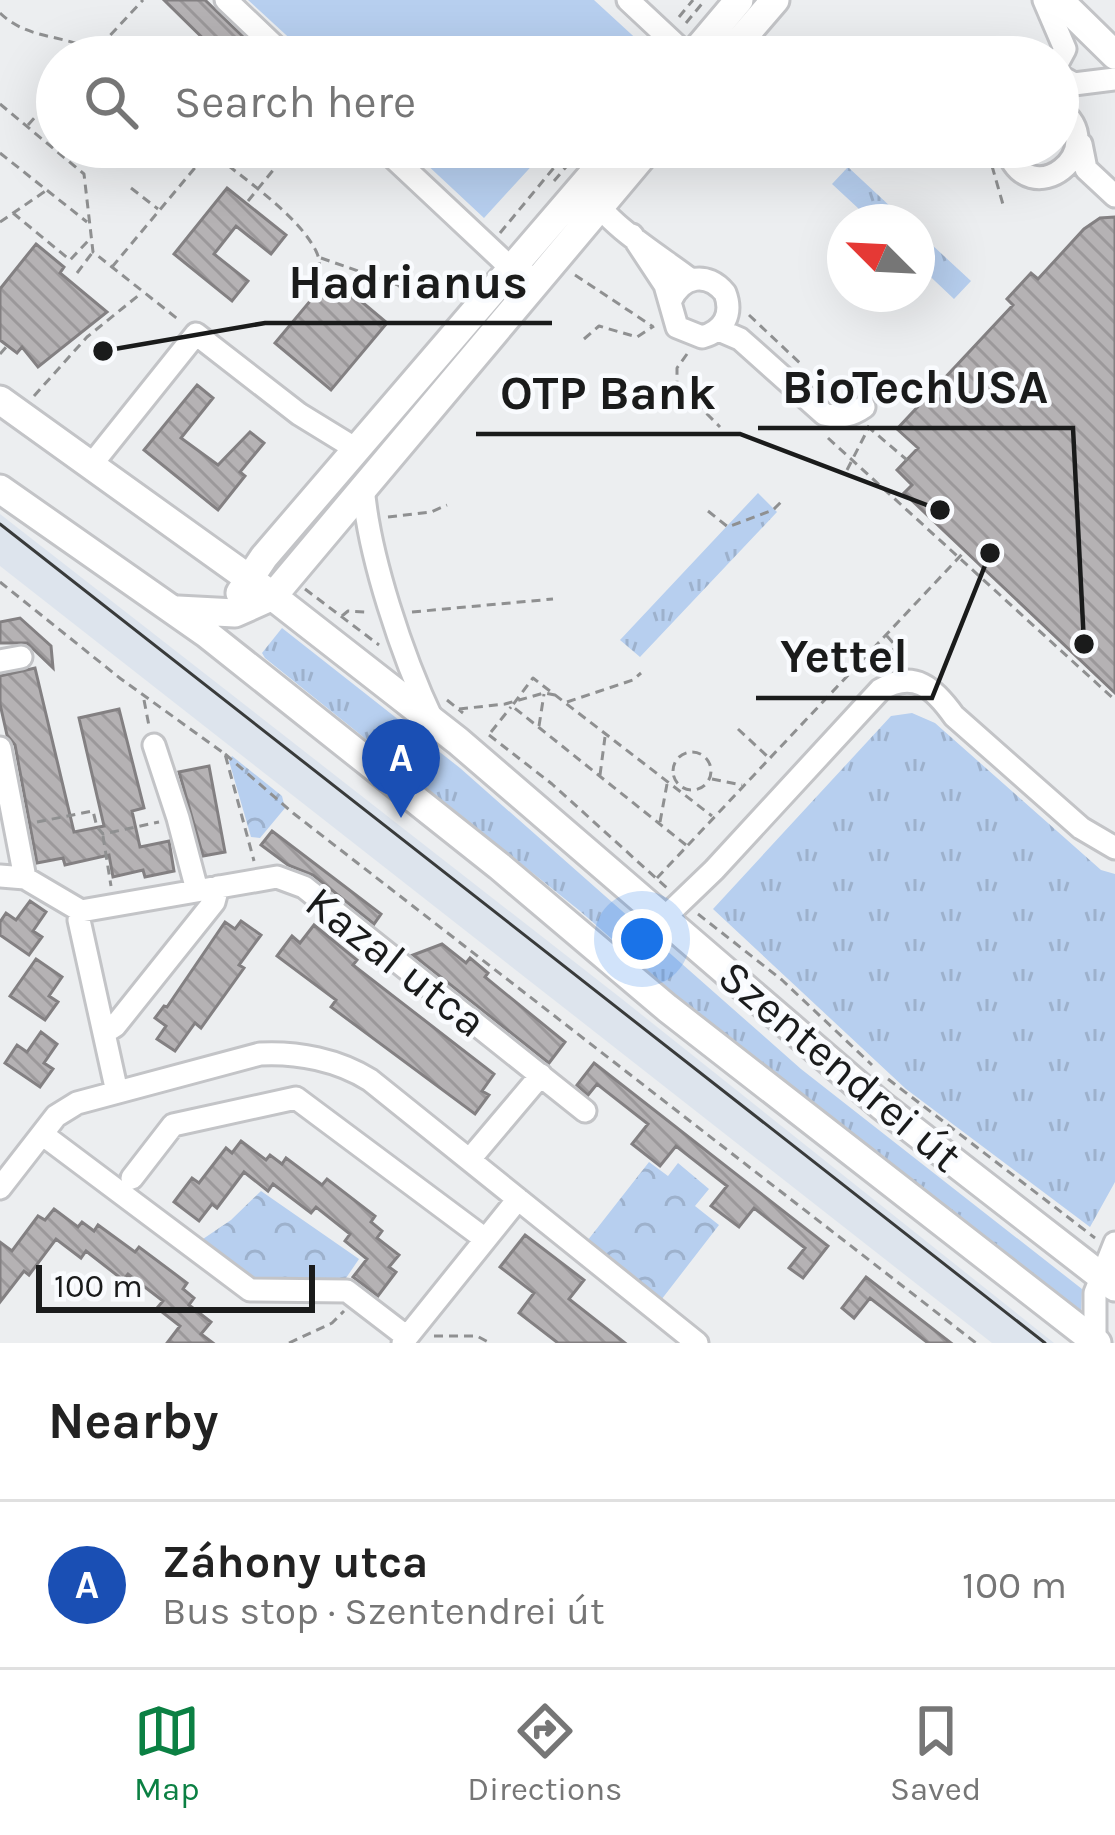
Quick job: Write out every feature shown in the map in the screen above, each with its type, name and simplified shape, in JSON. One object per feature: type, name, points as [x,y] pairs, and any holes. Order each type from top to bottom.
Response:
[{"type":"main road","points":[[708,36],[739,0]]},
{"type":"main road","points":[[744,36],[775,0]]},
{"type":"main road","points":[[1059,0],[1112,44]]},
{"type":"main road","points":[[174,609],[236,613],[273,596],[509,312],[547,228],[598,168]]},
{"type":"main road","points":[[239,659],[232,635],[237,598],[248,577],[356,449],[529,264],[600,207],[632,168]]},
{"type":"main road","name":"Szentendrei út","points":[[0,400],[445,715],[473,754],[663,919],[882,1106],[1107,1281]]},
{"type":"main road","name":"Szentendrei út","points":[[0,489],[239,659],[499,866],[667,1008],[1096,1342]]},
{"type":"street","points":[[226,0],[264,36]]},
{"type":"street","points":[[628,0],[667,36]]},
{"type":"street","points":[[1044,0],[1059,36]]},
{"type":"street","points":[[1079,83],[1115,79]]},
{"type":"street","points":[[1079,139],[1085,169],[1109,191]]},
{"type":"street","points":[[408,168],[529,264]]},
{"type":"street","points":[[603,168],[592,192],[600,207],[691,280]]},
{"type":"street","points":[[1016,168],[1109,191]]},
{"type":"street","points":[[1045,178],[1068,168]]},
{"type":"street","points":[[547,228],[575,210],[600,207]]},
{"type":"street","points":[[632,235],[662,308],[685,333],[702,337],[719,330],[729,308],[725,292],[710,280],[681,284],[662,308]]},
{"type":"street","points":[[719,330],[740,339],[824,414],[862,416]]},
{"type":"street","points":[[92,464],[196,334],[299,414],[356,449]]},
{"type":"street","points":[[363,485],[394,614],[445,715]]},
{"type":"street","points":[[663,919],[880,689],[907,679],[920,681],[1081,828],[1115,848]]},
{"type":"street","points":[[104,1033],[115,1027],[214,902],[178,818],[154,745]]},
{"type":"street","points":[[0,748],[25,878]]},
{"type":"street","points":[[0,876],[25,878],[81,911],[79,920],[117,1092]]},
{"type":"street","name":"Kazal utca","points":[[81,911],[277,877],[304,887],[585,1111]]},
{"type":"street","points":[[1,1186],[69,1107],[260,1054],[305,1057],[353,1070],[370,1080],[697,1343]]},
{"type":"street","points":[[296,1098],[305,1057]]},
{"type":"street","points":[[470,1159],[541,1075]]},
{"type":"street","points":[[132,1178],[173,1125],[296,1098],[485,1239]]},
{"type":"street","points":[[42,1134],[250,1290],[347,1291],[405,1340],[518,1199]]},
{"type":"street","points":[[1096,1342],[1094,1293],[1107,1281],[1115,1243]]},
{"type":"path","points":[[110,36],[143,0]]},
{"type":"path","points":[[0,13],[21,31],[40,36]]},
{"type":"path","points":[[0,105],[36,134]]},
{"type":"path","points":[[26,126],[36,115]]},
{"type":"path","points":[[0,153],[88,223]]},
{"type":"path","points":[[76,168],[83,174],[93,252],[196,334]]},
{"type":"path","points":[[111,268],[192,168]]},
{"type":"path","points":[[230,168],[291,220],[318,257],[408,292]]},
{"type":"path","points":[[248,201],[274,168]]},
{"type":"path","points":[[554,168],[497,237],[529,264],[654,327]]},
{"type":"path","points":[[1000,168],[1004,208]]},
{"type":"path","points":[[131,188],[159,210]]},
{"type":"path","points":[[0,222],[46,190]]},
{"type":"path","points":[[13,213],[70,260],[91,238]]},
{"type":"path","points":[[77,273],[93,252]]},
{"type":"path","points":[[317,288],[318,257]]},
{"type":"path","points":[[33,398],[87,337],[142,292]]},
{"type":"path","points":[[739,305],[816,379]]},
{"type":"path","points":[[584,338],[594,327],[612,327],[638,337],[654,327],[662,308]]},
{"type":"path","points":[[594,327],[604,335]]},
{"type":"path","points":[[0,355],[8,346]]},
{"type":"path","points":[[694,354],[679,363],[677,384],[720,427]]},
{"type":"path","points":[[862,416],[907,460]]},
{"type":"path","points":[[848,470],[854,462],[862,416]]},
{"type":"path","points":[[820,430],[1115,700]]},
{"type":"path","points":[[708,511],[728,526],[773,510],[782,500]]},
{"type":"path","points":[[639,897],[964,551]]},
{"type":"path","points":[[0,582],[976,1343]]},
{"type":"path","points":[[341,616],[349,611],[394,614],[553,599]]},
{"type":"path","points":[[565,702],[633,680],[641,673]]},
{"type":"path","points":[[473,754],[533,678],[712,817]]},
{"type":"path","points":[[445,715],[514,703],[544,690]]},
{"type":"path","points":[[539,728],[544,690]]},
{"type":"path","points":[[143,695],[154,745]]},
{"type":"path","points":[[514,703],[686,845]]},
{"type":"path","points":[[738,729],[768,758]]},
{"type":"path","points":[[599,777],[606,735]]},
{"type":"path","points":[[704,810],[694,791],[681,788],[673,772],[676,760],[693,752],[709,761],[710,778]]},
{"type":"path","points":[[225,754],[259,879]]},
{"type":"path","points":[[652,771],[673,772]]},
{"type":"path","points":[[710,778],[742,785]]},
{"type":"path","points":[[694,791],[710,778]]},
{"type":"path","points":[[660,824],[667,782]]},
{"type":"path","points":[[17,826],[93,811],[103,834],[114,906]]},
{"type":"path","points":[[103,834],[178,818]]},
{"type":"path","points":[[290,1343],[332,1324],[358,1298]]},
{"type":"path","points":[[405,1340],[477,1336],[490,1343]]},
{"type":"shaded area","points":[[0,514],[1054,1343],[992,1343],[0,566]]},
{"type":"green space","points":[[248,0],[594,0],[633,36],[287,36]]},
{"type":"green space","points":[[430,168],[530,168],[484,218]]},
{"type":"green space","points":[[847,168],[888,204],[854,204],[832,184]]},
{"type":"green space","points":[[935,248],[971,281],[954,299],[935,281]]},
{"type":"green space","points":[[758,493],[777,512],[640,657],[620,640]]},
{"type":"green space","points":[[282,628],[460,768],[801,1069],[1082,1289],[1081,1314],[694,1011],[580,911],[265,658],[262,653]]},
{"type":"green space","points":[[912,713],[935,723],[1101,870],[1115,874],[1115,1182],[1090,1227],[906,1089],[713,909],[891,716]]},
{"type":"green space","points":[[232,756],[282,796],[285,808],[260,838],[251,837],[229,761]]},
{"type":"green space","points":[[649,1162],[668,1176],[678,1163],[709,1189],[695,1206],[719,1225],[658,1304],[584,1245]]},
{"type":"green space","points":[[261,1191],[359,1259],[344,1281],[255,1278],[203,1239]]},
{"type":"building","points":[[164,0],[205,0],[242,36],[201,36]]},
{"type":"building","points":[[227,188],[286,235],[271,254],[236,226],[214,254],[248,281],[232,301],[174,254]]},
{"type":"building","points":[[1115,217],[1115,693],[904,493],[912,485],[897,470],[918,448],[897,429],[1013,305],[1007,299],[1031,273],[1038,279],[1084,229],[1100,218]]},
{"type":"building","points":[[36,244],[64,267],[60,273],[107,312],[38,367],[22,347],[17,353],[0,340],[0,289]]},
{"type":"building","points":[[331,276],[387,323],[331,390],[275,343]]},
{"type":"building","points":[[197,385],[213,398],[181,438],[218,465],[250,432],[264,443],[218,510],[144,450]]},
{"type":"building","points":[[20,618],[51,646],[53,668],[27,643],[0,643],[0,622]]},
{"type":"building","points":[[35,668],[74,832],[104,826],[79,718],[119,709],[144,808],[132,811],[140,847],[169,841],[174,871],[145,877],[143,870],[113,877],[109,855],[65,865],[63,858],[37,863],[15,745],[7,735],[0,704],[0,676]]},
{"type":"building","points":[[209,766],[225,852],[203,856],[179,772]]},
{"type":"building","points":[[272,831],[381,914],[374,924],[313,875],[288,865],[261,845]]},
{"type":"building","points":[[30,901],[46,912],[33,931],[42,937],[29,955],[0,935],[0,922],[6,913],[16,920]]},
{"type":"building","points":[[241,921],[261,935],[239,965],[244,968],[201,1028],[195,1023],[175,1051],[157,1039],[166,1026],[155,1018],[225,922],[235,929]]},
{"type":"building","points":[[314,925],[357,960],[353,965],[494,1074],[482,1091],[489,1095],[475,1114],[331,1007],[336,1000],[277,956],[292,936],[300,943]]},
{"type":"building","points":[[442,944],[466,963],[470,958],[488,973],[485,977],[565,1042],[549,1063],[413,955]]},
{"type":"building","points":[[36,959],[62,977],[49,996],[58,1002],[45,1020],[10,996]]},
{"type":"building","points":[[41,1032],[57,1044],[44,1063],[53,1069],[40,1087],[5,1063],[17,1045],[27,1052]]},
{"type":"building","points":[[594,1063],[828,1246],[803,1278],[789,1268],[805,1248],[754,1208],[739,1227],[711,1206],[727,1186],[676,1146],[660,1166],[632,1144],[648,1124],[597,1084],[588,1095],[577,1085]]},
{"type":"building","points":[[241,1141],[266,1160],[270,1155],[282,1164],[286,1158],[322,1185],[327,1179],[375,1216],[371,1222],[382,1231],[377,1238],[399,1255],[389,1267],[396,1272],[378,1296],[353,1277],[367,1259],[345,1241],[350,1234],[316,1207],[311,1213],[273,1184],[268,1191],[244,1172],[217,1208],[212,1204],[199,1221],[174,1202],[192,1178],[199,1183],[226,1148],[232,1153]]},
{"type":"building","points":[[54,1209],[78,1227],[82,1222],[94,1231],[98,1225],[135,1252],[139,1247],[187,1283],[183,1289],[194,1298],[189,1305],[211,1322],[201,1334],[213,1343],[167,1343],[180,1326],[157,1308],[163,1301],[128,1274],[123,1280],[86,1251],[81,1258],[56,1239],[29,1275],[24,1271],[0,1302],[0,1242],[12,1251],[38,1216],[45,1220]]},
{"type":"building","points":[[525,1235],[584,1280],[569,1299],[625,1343],[558,1343],[519,1313],[534,1293],[500,1267]]},
{"type":"building","points":[[866,1277],[951,1343],[928,1343],[870,1298],[854,1318],[842,1308]]},
{"type":"tram line","points":[[0,524],[1045,1343]]},
{"type":"place","name":"Hadrianus","points":[[103,351]]},
{"type":"place","name":"OTP Bank","points":[[940,510]]},
{"type":"place","name":"Yettel","points":[[990,553]]},
{"type":"place","name":"BioTechUSA","points":[[1084,644]]},
{"type":"place","name":"Záhony utca","points":[[401,818]]}]
